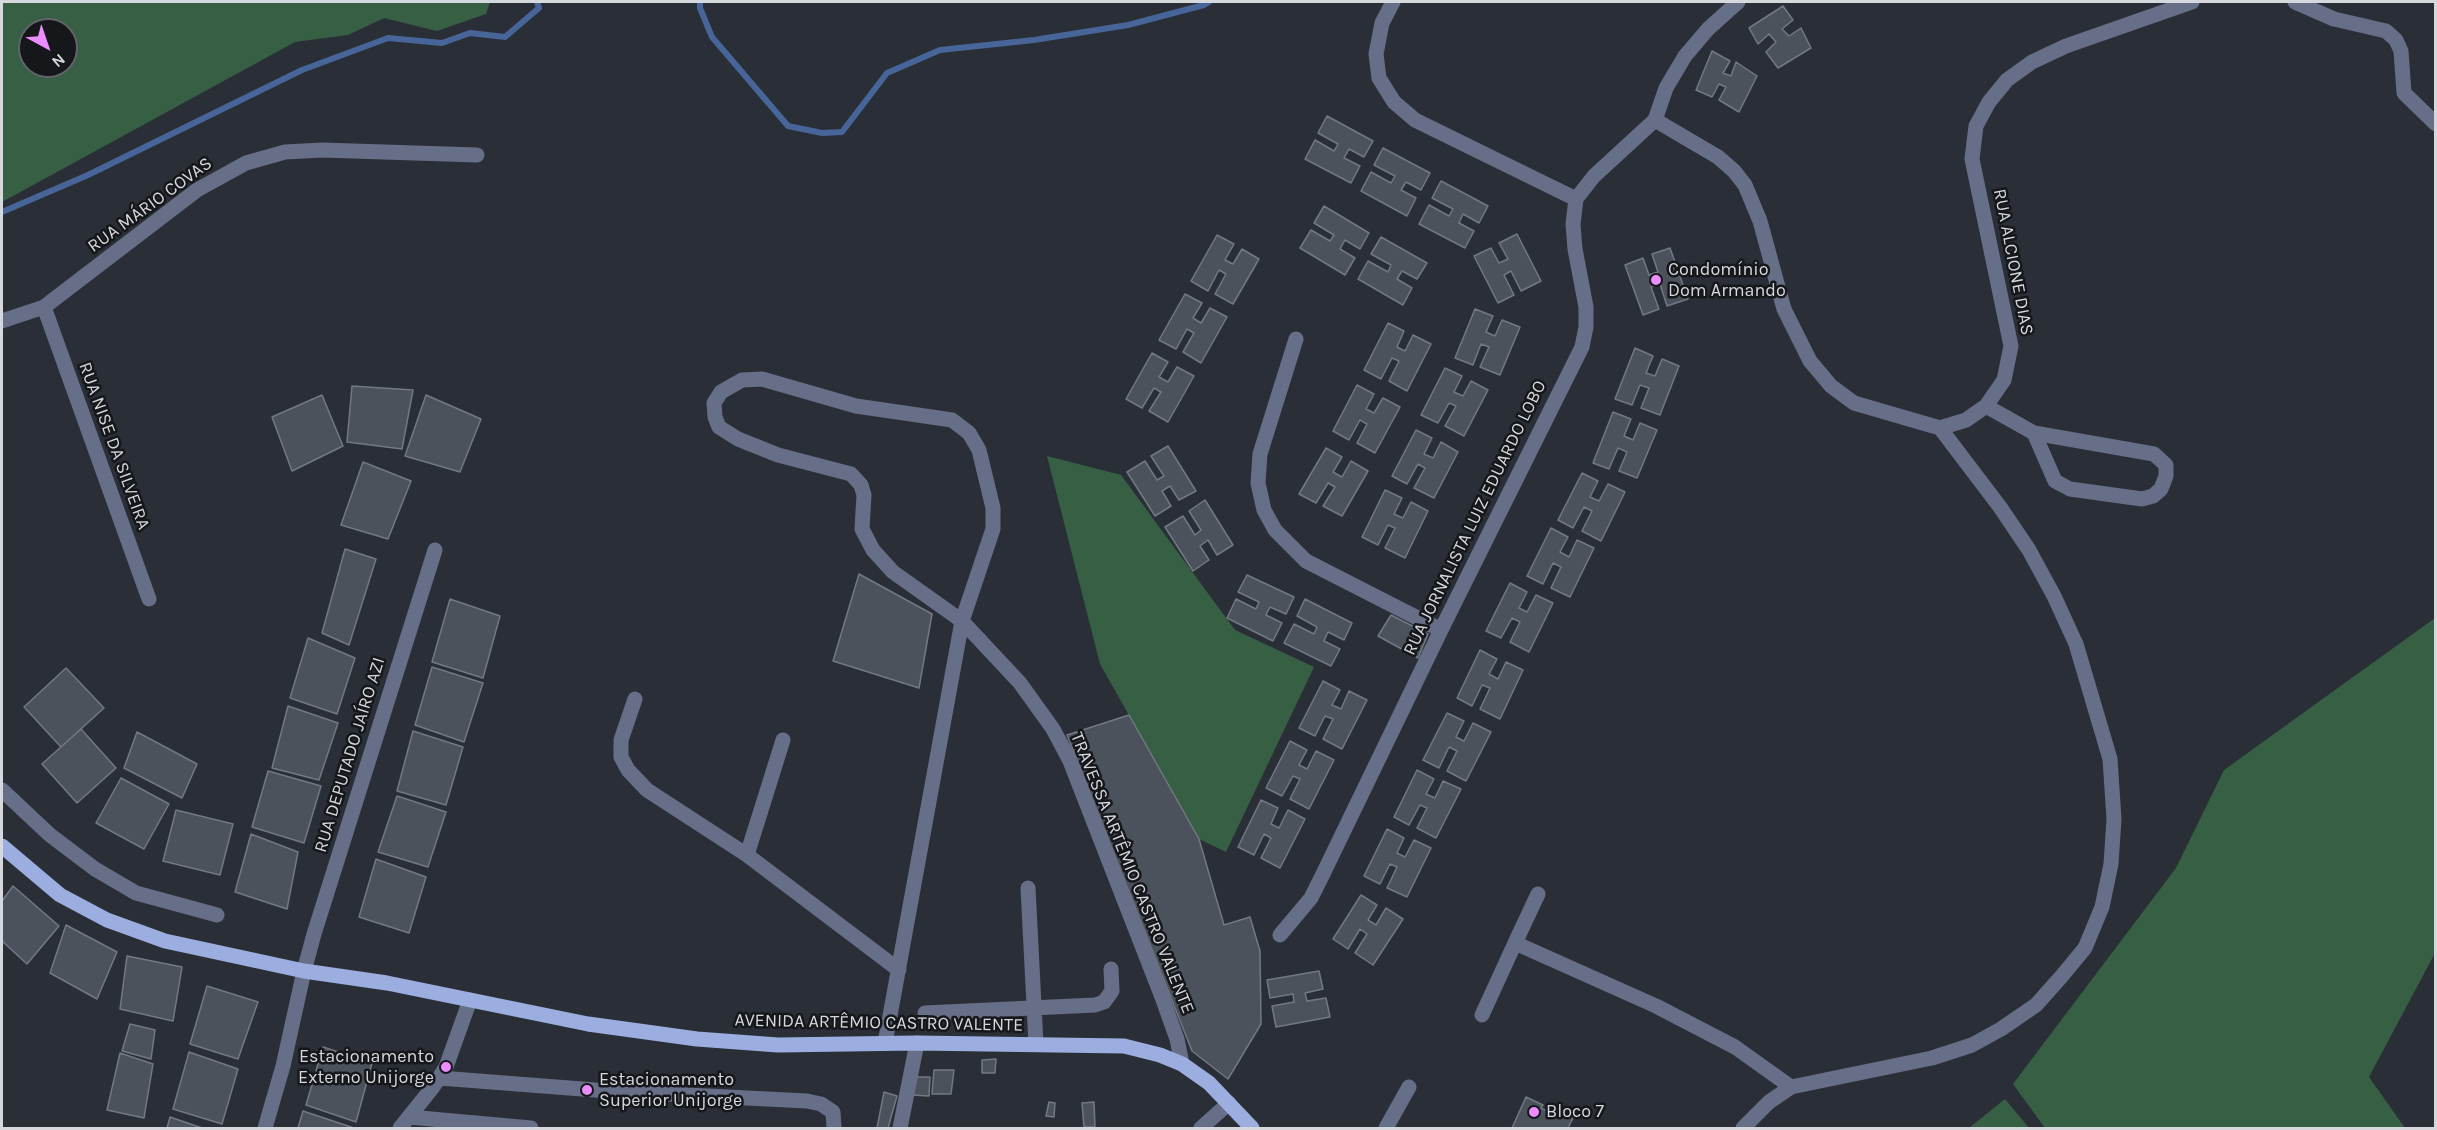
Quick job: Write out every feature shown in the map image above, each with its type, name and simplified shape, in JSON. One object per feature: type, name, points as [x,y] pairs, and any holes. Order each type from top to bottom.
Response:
[{"type":"main road","name":"AVENIDA ARTÊMIO CASTRO VALENTE","points":[[2,846],[60,895],[107,920],[165,941],[304,971],[387,983],[588,1024],[697,1039],[778,1046],[917,1043],[1124,1046],[1160,1055],[1182,1064],[1209,1083],[1230,1102],[1252,1128]]},
{"type":"street","points":[[1393,2],[1382,23],[1376,54],[1379,78],[1394,102],[1415,120],[1576,199],[1594,176],[1655,120],[1666,88],[1685,56],[1708,29],[1737,2]]},
{"type":"street","name":"RUA ALCIONE DIAS","points":[[1940,428],[1966,420],[1986,406],[2004,380],[2011,346],[1972,159],[1976,126],[1985,110],[2007,80],[2032,62],[2066,46],[2192,2]]},
{"type":"street","points":[[2295,2],[2334,19],[2386,31],[2396,40],[2401,51],[2404,93],[2436,124]]},
{"type":"street","points":[[1655,120],[1718,157],[1745,185],[1753,199],[1760,221],[1784,309],[1810,361],[1831,386],[1854,403],[1940,428],[2000,507],[2029,550],[2076,644],[2110,759],[2114,819],[2111,864],[2102,907],[2085,948],[2036,1005],[2001,1029],[1972,1045],[1932,1058],[1791,1087],[1769,1102],[1743,1128]]},
{"type":"street","name":"RUA MÁRIO COVAS","points":[[2,321],[44,308],[197,190],[246,163],[285,152],[322,150],[477,155]]},
{"type":"street","name":"RUA JORNALISTA LUIZ EDUARDO LOBO","points":[[1280,935],[1311,898],[1582,347],[1586,327],[1586,308],[1575,249],[1573,224],[1576,199]]},
{"type":"street","name":"RUA NISE DA SILVEIRA","points":[[44,308],[149,599]]},
{"type":"street","points":[[1296,339],[1260,454],[1258,483],[1264,510],[1275,530],[1306,561],[1441,630]]},
{"type":"street","name":"TRAVESSA ARTÊMIO CASTRO VALENTE","points":[[885,1044],[962,621],[993,529],[993,508],[979,450],[969,433],[952,420],[856,406],[762,379],[742,380],[721,392],[714,403],[715,417],[719,427],[725,432],[778,455],[851,474],[861,485],[864,495],[862,529],[873,550],[893,572],[962,621],[1037,704],[1070,761],[1162,997],[1177,1039],[1182,1064]]},
{"type":"street","points":[[1986,406],[2034,433],[2154,454],[2166,465],[2166,476],[2161,489],[2153,496],[2142,499],[2070,489],[2055,481],[2034,433]]},
{"type":"street","name":"RUA DEPUTADO JAÍRO AZI","points":[[265,1128],[283,1066],[304,971],[435,550]]},
{"type":"street","points":[[635,699],[621,740],[621,757],[628,770],[647,790],[747,855],[899,970]]},
{"type":"street","points":[[747,855],[783,740]]},
{"type":"street","points":[[2,790],[50,836],[95,870],[136,893],[217,915]]},
{"type":"street","points":[[1028,888],[1036,1044]]},
{"type":"street","points":[[1482,1015],[1538,894]]},
{"type":"street","points":[[1515,943],[1656,1006],[1735,1047],[1791,1087]]},
{"type":"street","points":[[925,1013],[1095,1005],[1104,1002],[1112,991],[1111,969]]},
{"type":"street","points":[[404,1123],[440,1078],[470,1000]]},
{"type":"street","points":[[900,1128],[917,1043]]},
{"type":"street","points":[[440,1078],[608,1091],[807,1101],[821,1104],[833,1112],[834,1128]]},
{"type":"street","points":[[1386,1128],[1409,1087]]},
{"type":"street","points":[[1201,1128],[1230,1102]]},
{"type":"street","points":[[404,1123],[531,1128]]},
{"type":"green space","points":[[2,2],[490,2],[486,14],[437,31],[384,18],[348,35],[295,42],[2,202]]},
{"type":"green space","points":[[1047,456],[1121,475],[1235,630],[1314,667],[1226,852],[1199,839],[1100,664]]},
{"type":"green space","points":[[2435,618],[2435,953],[2369,1077],[2405,1128],[2045,1128],[2013,1084],[2176,868],[2224,770]]},
{"type":"green space","points":[[2005,1099],[2029,1128],[1969,1128]]},
{"type":"building","points":[[1783,6],[1793,20],[1782,29],[1789,36],[1801,28],[1811,48],[1778,68],[1766,52],[1776,42],[1769,34],[1758,44],[1749,28]]},
{"type":"building","points":[[1712,51],[1730,61],[1723,73],[1731,76],[1736,62],[1757,76],[1739,112],[1719,100],[1726,87],[1719,84],[1712,97],[1696,90]]},
{"type":"building","points":[[1327,116],[1373,141],[1364,157],[1349,149],[1344,158],[1360,166],[1351,183],[1305,159],[1315,140],[1334,151],[1338,144],[1318,133]]},
{"type":"building","points":[[1383,148],[1430,173],[1421,190],[1406,182],[1401,190],[1416,198],[1407,216],[1361,191],[1371,172],[1391,183],[1395,176],[1374,165]]},
{"type":"building","points":[[1441,181],[1488,206],[1479,223],[1463,214],[1459,223],[1474,231],[1465,248],[1419,224],[1429,205],[1449,216],[1453,209],[1432,198]]},
{"type":"building","points":[[1324,206],[1369,233],[1360,249],[1345,240],[1340,249],[1355,258],[1345,275],[1300,248],[1311,230],[1330,241],[1334,235],[1314,223]]},
{"type":"building","points":[[1517,234],[1541,281],[1521,291],[1511,271],[1504,275],[1514,295],[1498,303],[1474,256],[1491,248],[1499,263],[1508,259],[1499,243]]},
{"type":"building","points":[[1217,235],[1234,244],[1225,260],[1233,264],[1242,249],[1259,259],[1233,304],[1215,294],[1226,274],[1219,270],[1208,291],[1191,281]]},
{"type":"building","points":[[1381,237],[1427,263],[1417,279],[1402,271],[1397,279],[1412,288],[1403,305],[1358,279],[1368,261],[1388,272],[1391,265],[1371,254]]},
{"type":"building","name":"Condomínio Dom Armando","points":[[1670,248],[1688,299],[1667,306],[1660,284],[1651,287],[1659,309],[1643,315],[1625,265],[1643,258],[1649,275],[1658,272],[1652,254]]},
{"type":"building","points":[[1185,294],[1202,303],[1193,318],[1201,323],[1210,308],[1227,317],[1201,363],[1183,352],[1194,333],[1187,329],[1176,349],[1159,340]]},
{"type":"building","points":[[1475,309],[1493,316],[1486,332],[1495,336],[1502,320],[1520,327],[1500,375],[1480,367],[1489,347],[1481,344],[1473,365],[1455,358]]},
{"type":"building","points":[[1388,323],[1404,331],[1397,347],[1405,351],[1413,335],[1431,344],[1407,391],[1389,381],[1399,361],[1392,358],[1381,379],[1364,370]]},
{"type":"building","points":[[1635,348],[1653,356],[1646,373],[1655,376],[1662,359],[1679,366],[1660,415],[1641,408],[1649,388],[1640,385],[1632,405],[1615,399]]},
{"type":"building","points":[[1152,353],[1168,362],[1159,377],[1168,382],[1177,367],[1194,376],[1168,422],[1149,411],[1161,392],[1154,388],[1142,408],[1126,399]]},
{"type":"building","points":[[1445,368],[1462,376],[1454,392],[1463,396],[1471,381],[1488,390],[1464,436],[1445,426],[1456,406],[1449,403],[1438,423],[1421,415]]},
{"type":"building","points":[[1357,385],[1374,394],[1366,409],[1374,413],[1383,398],[1400,407],[1375,453],[1357,443],[1367,424],[1360,420],[1349,440],[1333,431]]},
{"type":"building","points":[[352,386],[413,390],[402,449],[347,442]]},
{"type":"building","points":[[322,395],[343,446],[292,471],[272,417]]},
{"type":"building","points":[[426,395],[481,419],[460,472],[405,456]]},
{"type":"building","points":[[1613,412],[1631,419],[1624,436],[1633,440],[1640,423],[1657,430],[1637,478],[1619,471],[1627,452],[1618,448],[1609,469],[1593,463]]},
{"type":"building","points":[[1416,430],[1432,438],[1424,454],[1433,458],[1441,442],[1458,452],[1434,498],[1414,488],[1425,468],[1418,464],[1407,484],[1392,476]]},
{"type":"building","points":[[1168,446],[1196,491],[1179,500],[1170,486],[1162,491],[1171,506],[1155,516],[1127,472],[1145,461],[1157,480],[1164,476],[1151,456]]},
{"type":"building","points":[[1326,448],[1342,457],[1333,472],[1342,477],[1351,461],[1368,471],[1342,516],[1323,506],[1335,487],[1328,483],[1316,503],[1299,494]]},
{"type":"building","points":[[363,462],[411,481],[388,539],[341,525]]},
{"type":"building","points":[[1582,473],[1598,481],[1590,497],[1599,501],[1608,484],[1625,492],[1601,541],[1582,531],[1592,511],[1584,507],[1573,528],[1558,520]]},
{"type":"building","points":[[1385,490],[1402,498],[1394,514],[1403,518],[1411,502],[1428,511],[1405,558],[1385,548],[1395,528],[1388,525],[1378,545],[1362,537]]},
{"type":"building","points":[[1205,500],[1233,545],[1217,555],[1208,540],[1200,546],[1209,560],[1193,571],[1165,527],[1183,516],[1195,535],[1201,530],[1189,511]]},
{"type":"building","points":[[1551,528],[1568,537],[1560,552],[1569,557],[1577,540],[1594,548],[1570,597],[1551,588],[1561,567],[1553,563],[1543,584],[1527,576]]},
{"type":"building","points":[[345,549],[376,559],[349,645],[322,633]]},
{"type":"building","points":[[859,574],[932,614],[919,688],[833,661]]},
{"type":"building","points":[[1247,575],[1294,597],[1286,614],[1270,607],[1266,615],[1282,623],[1273,641],[1227,618],[1236,599],[1256,609],[1259,602],[1238,592]]},
{"type":"building","points":[[1510,583],[1527,592],[1519,608],[1527,612],[1536,595],[1553,603],[1529,652],[1510,642],[1520,622],[1512,618],[1501,638],[1486,631]]},
{"type":"building","points":[[450,599],[500,616],[483,678],[432,662]]},
{"type":"building","points":[[1305,599],[1352,623],[1344,640],[1328,632],[1324,641],[1340,649],[1331,666],[1284,643],[1294,624],[1314,634],[1317,627],[1297,616]]},
{"type":"building","points":[[1391,615],[1428,634],[1418,658],[1378,636]]},
{"type":"building","points":[[308,638],[355,658],[337,714],[290,698]]},
{"type":"building","points":[[1480,650],[1497,659],[1489,674],[1498,679],[1506,662],[1523,670],[1500,719],[1480,709],[1490,688],[1482,685],[1472,706],[1457,698]]},
{"type":"building","points":[[432,667],[483,683],[464,742],[415,725]]},
{"type":"building","points":[[66,668],[104,708],[61,747],[24,707]]},
{"type":"building","points":[[1323,681],[1340,690],[1332,705],[1341,709],[1349,691],[1367,700],[1342,749],[1323,739],[1333,719],[1325,716],[1315,736],[1299,728]]},
{"type":"building","points":[[288,706],[338,723],[319,780],[272,768]]},
{"type":"building","points":[[1447,713],[1464,721],[1456,737],[1464,741],[1473,723],[1491,732],[1466,781],[1447,771],[1457,751],[1449,747],[1439,768],[1423,760]]},
{"type":"building","points":[[1129,715],[1199,839],[1224,925],[1250,917],[1260,951],[1261,1024],[1228,1079],[1192,1051],[1067,735]]},
{"type":"building","points":[[81,729],[116,768],[77,803],[42,764]]},
{"type":"building","points":[[413,731],[463,747],[446,805],[397,791]]},
{"type":"building","points":[[137,732],[197,764],[182,798],[124,768]]},
{"type":"building","points":[[1290,741],[1307,750],[1299,765],[1307,769],[1316,751],[1334,760],[1309,809],[1290,799],[1300,779],[1293,776],[1282,796],[1266,788]]},
{"type":"building","points":[[1417,770],[1434,779],[1426,794],[1435,798],[1443,781],[1461,789],[1436,838],[1417,828],[1427,808],[1420,805],[1409,825],[1394,817]]},
{"type":"building","points":[[268,771],[321,786],[304,843],[252,827]]},
{"type":"building","points":[[121,778],[169,804],[144,849],[96,823]]},
{"type":"building","points":[[397,796],[446,812],[428,867],[378,852]]},
{"type":"building","points":[[1261,800],[1278,808],[1271,824],[1279,828],[1288,810],[1305,819],[1280,868],[1261,858],[1271,838],[1264,834],[1254,855],[1238,847]]},
{"type":"building","points":[[176,810],[233,824],[220,875],[163,861]]},
{"type":"building","points":[[1387,829],[1404,838],[1397,853],[1405,857],[1414,840],[1431,848],[1407,897],[1387,888],[1397,867],[1390,864],[1380,884],[1364,876]]},
{"type":"building","points":[[251,834],[298,852],[287,909],[235,892]]},
{"type":"building","points":[[376,859],[426,877],[409,933],[359,917]]},
{"type":"building","points":[[13,886],[59,926],[27,964],[2,941],[2,901]]},
{"type":"building","points":[[1361,895],[1377,905],[1368,920],[1376,925],[1386,908],[1403,919],[1373,965],[1355,953],[1367,934],[1360,929],[1348,949],[1333,939]]},
{"type":"building","points":[[66,925],[117,952],[97,999],[50,973]]},
{"type":"building","points":[[127,956],[182,967],[173,1021],[120,1009]]},
{"type":"building","points":[[1319,971],[1323,989],[1305,993],[1307,1001],[1326,998],[1330,1017],[1276,1027],[1272,1006],[1294,1002],[1293,994],[1270,998],[1267,980]]},
{"type":"building","points":[[207,986],[258,1002],[238,1059],[190,1044]]},
{"type":"building","points":[[130,1024],[155,1030],[151,1059],[122,1051]]},
{"type":"building","points":[[323,1047],[372,1063],[356,1122],[306,1105]]},
{"type":"building","points":[[189,1052],[238,1069],[222,1124],[173,1109]]},
{"type":"building","points":[[120,1053],[153,1064],[144,1118],[107,1110]]},
{"type":"building","points":[[996,1059],[995,1073],[982,1073],[982,1060]]},
{"type":"building","points":[[934,1070],[954,1070],[951,1094],[932,1094]]},
{"type":"building","points":[[913,1077],[930,1077],[929,1096],[912,1095]]},
{"type":"building","points":[[884,1092],[897,1096],[888,1128],[877,1128]]},
{"type":"building","name":"Bloco 7","points":[[1526,1097],[1543,1105],[1541,1108],[1553,1114],[1555,1110],[1573,1118],[1568,1128],[1512,1128]]},
{"type":"building","points":[[1049,1102],[1055,1103],[1054,1117],[1046,1116]]},
{"type":"building","points":[[1094,1102],[1095,1127],[1084,1127],[1082,1103]]},
{"type":"building","points":[[303,1111],[354,1128],[298,1128]]},
{"type":"building","points":[[170,1117],[202,1128],[167,1128]]},
{"type":"waterway","points":[[2,212],[88,175],[302,70],[388,38],[442,43],[470,33],[505,37],[539,8],[537,2]]},
{"type":"waterway","points":[[700,2],[700,8],[712,37],[788,126],[822,133],[842,132],[887,73],[940,50],[1034,40],[1128,25],[1209,2]]},
{"type":"place","name":"Condomínio Dom Armando","points":[[1656,280]]},
{"type":"place","name":"Estacionamento Externo Unijorge","points":[[446,1067]]},
{"type":"place","name":"Estacionamento Superior Unijorge","points":[[587,1090]]},
{"type":"place","name":"Bloco 7","points":[[1534,1112]]}]
